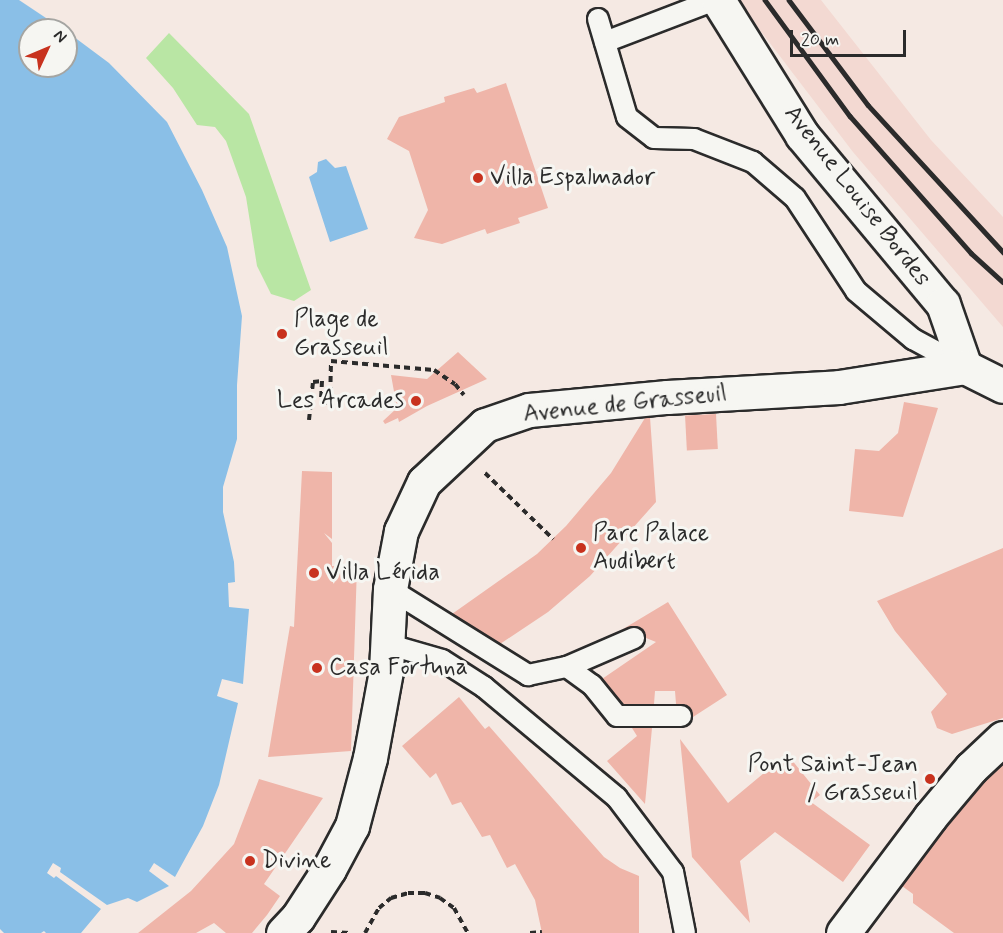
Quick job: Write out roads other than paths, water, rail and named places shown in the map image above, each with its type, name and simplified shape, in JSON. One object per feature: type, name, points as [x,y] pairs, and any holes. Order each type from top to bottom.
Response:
[{"type":"street","name":"Avenue Louise Bordes","points":[[717,0],[802,135],[943,304],[965,367]]},
{"type":"street","points":[[965,367],[1003,386]]},
{"type":"street","name":"Avenue de Grasseuil","points":[[283,933],[298,917],[329,869],[352,826],[370,758],[386,671],[390,590],[401,531],[424,482],[485,425],[529,410],[667,397],[839,387],[965,367]]},
{"type":"street","points":[[843,933],[930,817],[971,768],[1003,738]]},
{"type":"lane","points":[[605,42],[717,0]]},
{"type":"lane","points":[[598,19],[627,117],[654,138],[694,139],[753,162],[795,198],[856,291],[913,339],[965,367]]},
{"type":"lane","points":[[390,590],[528,675],[567,667],[634,638]]},
{"type":"lane","points":[[387,644],[442,660],[484,687],[617,798],[673,872],[685,933]]},
{"type":"lane","points":[[567,667],[592,685],[617,716],[681,716]]},
{"type":"water","points":[[0,0],[19,0],[46,18],[18,18],[18,78],[78,78],[78,40],[109,63],[167,122],[202,190],[227,247],[242,316],[237,385],[237,439],[223,487],[223,512],[234,562],[235,582],[228,583],[229,607],[249,609],[243,684],[222,679],[217,696],[238,703],[219,785],[203,826],[175,877],[154,863],[149,871],[169,886],[137,902],[128,898],[107,905],[60,872],[61,868],[53,863],[47,873],[54,878],[56,876],[101,909],[81,933],[46,933],[44,931],[41,933],[4,933],[0,929]]},
{"type":"water","points":[[326,159],[335,168],[346,166],[368,229],[330,242],[309,177],[317,172],[318,162]]},
{"type":"railway","points":[[765,0],[850,116],[971,253],[1003,282]]},
{"type":"railway","points":[[789,0],[868,105],[1003,252]]},
{"type":"place","name":"Villa Espalmador","points":[[478,178]]},
{"type":"place","name":"Plage de Grasseuil","points":[[282,334]]},
{"type":"place","name":"Les Arcades","points":[[416,401]]},
{"type":"place","name":"Parc Palace Audibert","points":[[581,548]]},
{"type":"place","name":"Villa Lérida","points":[[314,573]]},
{"type":"place","name":"Casa Fortuna","points":[[317,668]]},
{"type":"place","name":"Pont Saint-Jean / Grasseuil","points":[[930,779]]},
{"type":"place","name":"Divine","points":[[250,861]]}]
